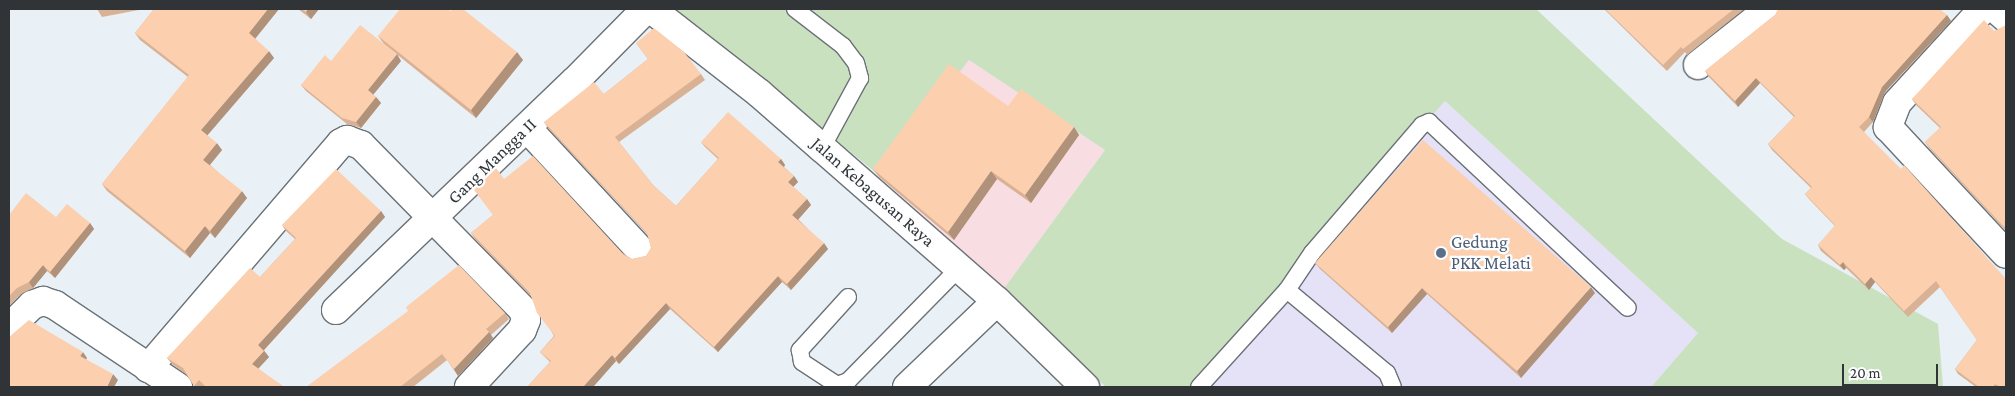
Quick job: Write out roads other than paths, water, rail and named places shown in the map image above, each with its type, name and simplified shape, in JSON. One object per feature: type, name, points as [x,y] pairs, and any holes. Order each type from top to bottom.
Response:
[{"type":"street","name":"Gang Mangga II","points":[[336,310],[527,128],[646,9]]},
{"type":"street","name":"Jalan Kebagusan Raya","points":[[651,9],[760,94],[960,268],[997,301],[1082,386]]},
{"type":"street","points":[[1698,65],[1769,9]]},
{"type":"street","points":[[1982,9],[1896,104],[1888,127],[2006,254]]},
{"type":"street","points":[[1996,9],[2006,18]]},
{"type":"street","points":[[527,128],[640,250]]},
{"type":"street","points":[[148,368],[341,143],[347,140],[361,145],[523,310],[526,320],[469,387]]},
{"type":"street","points":[[9,328],[32,305],[43,301],[54,305],[178,387]]},
{"type":"street","points":[[906,387],[997,301]]},
{"type":"lane","points":[[795,9],[843,46],[856,63],[860,78],[822,148]]},
{"type":"lane","points":[[1199,387],[1287,290],[1312,253],[1422,125],[1429,122],[1628,308]]},
{"type":"lane","points":[[848,297],[800,350],[802,362],[837,385],[848,381],[960,268]]},
{"type":"lane","points":[[1287,290],[1387,372],[1393,387]]},
{"type":"place","name":"Gedung PKK Melati","points":[[1441,253]]}]
